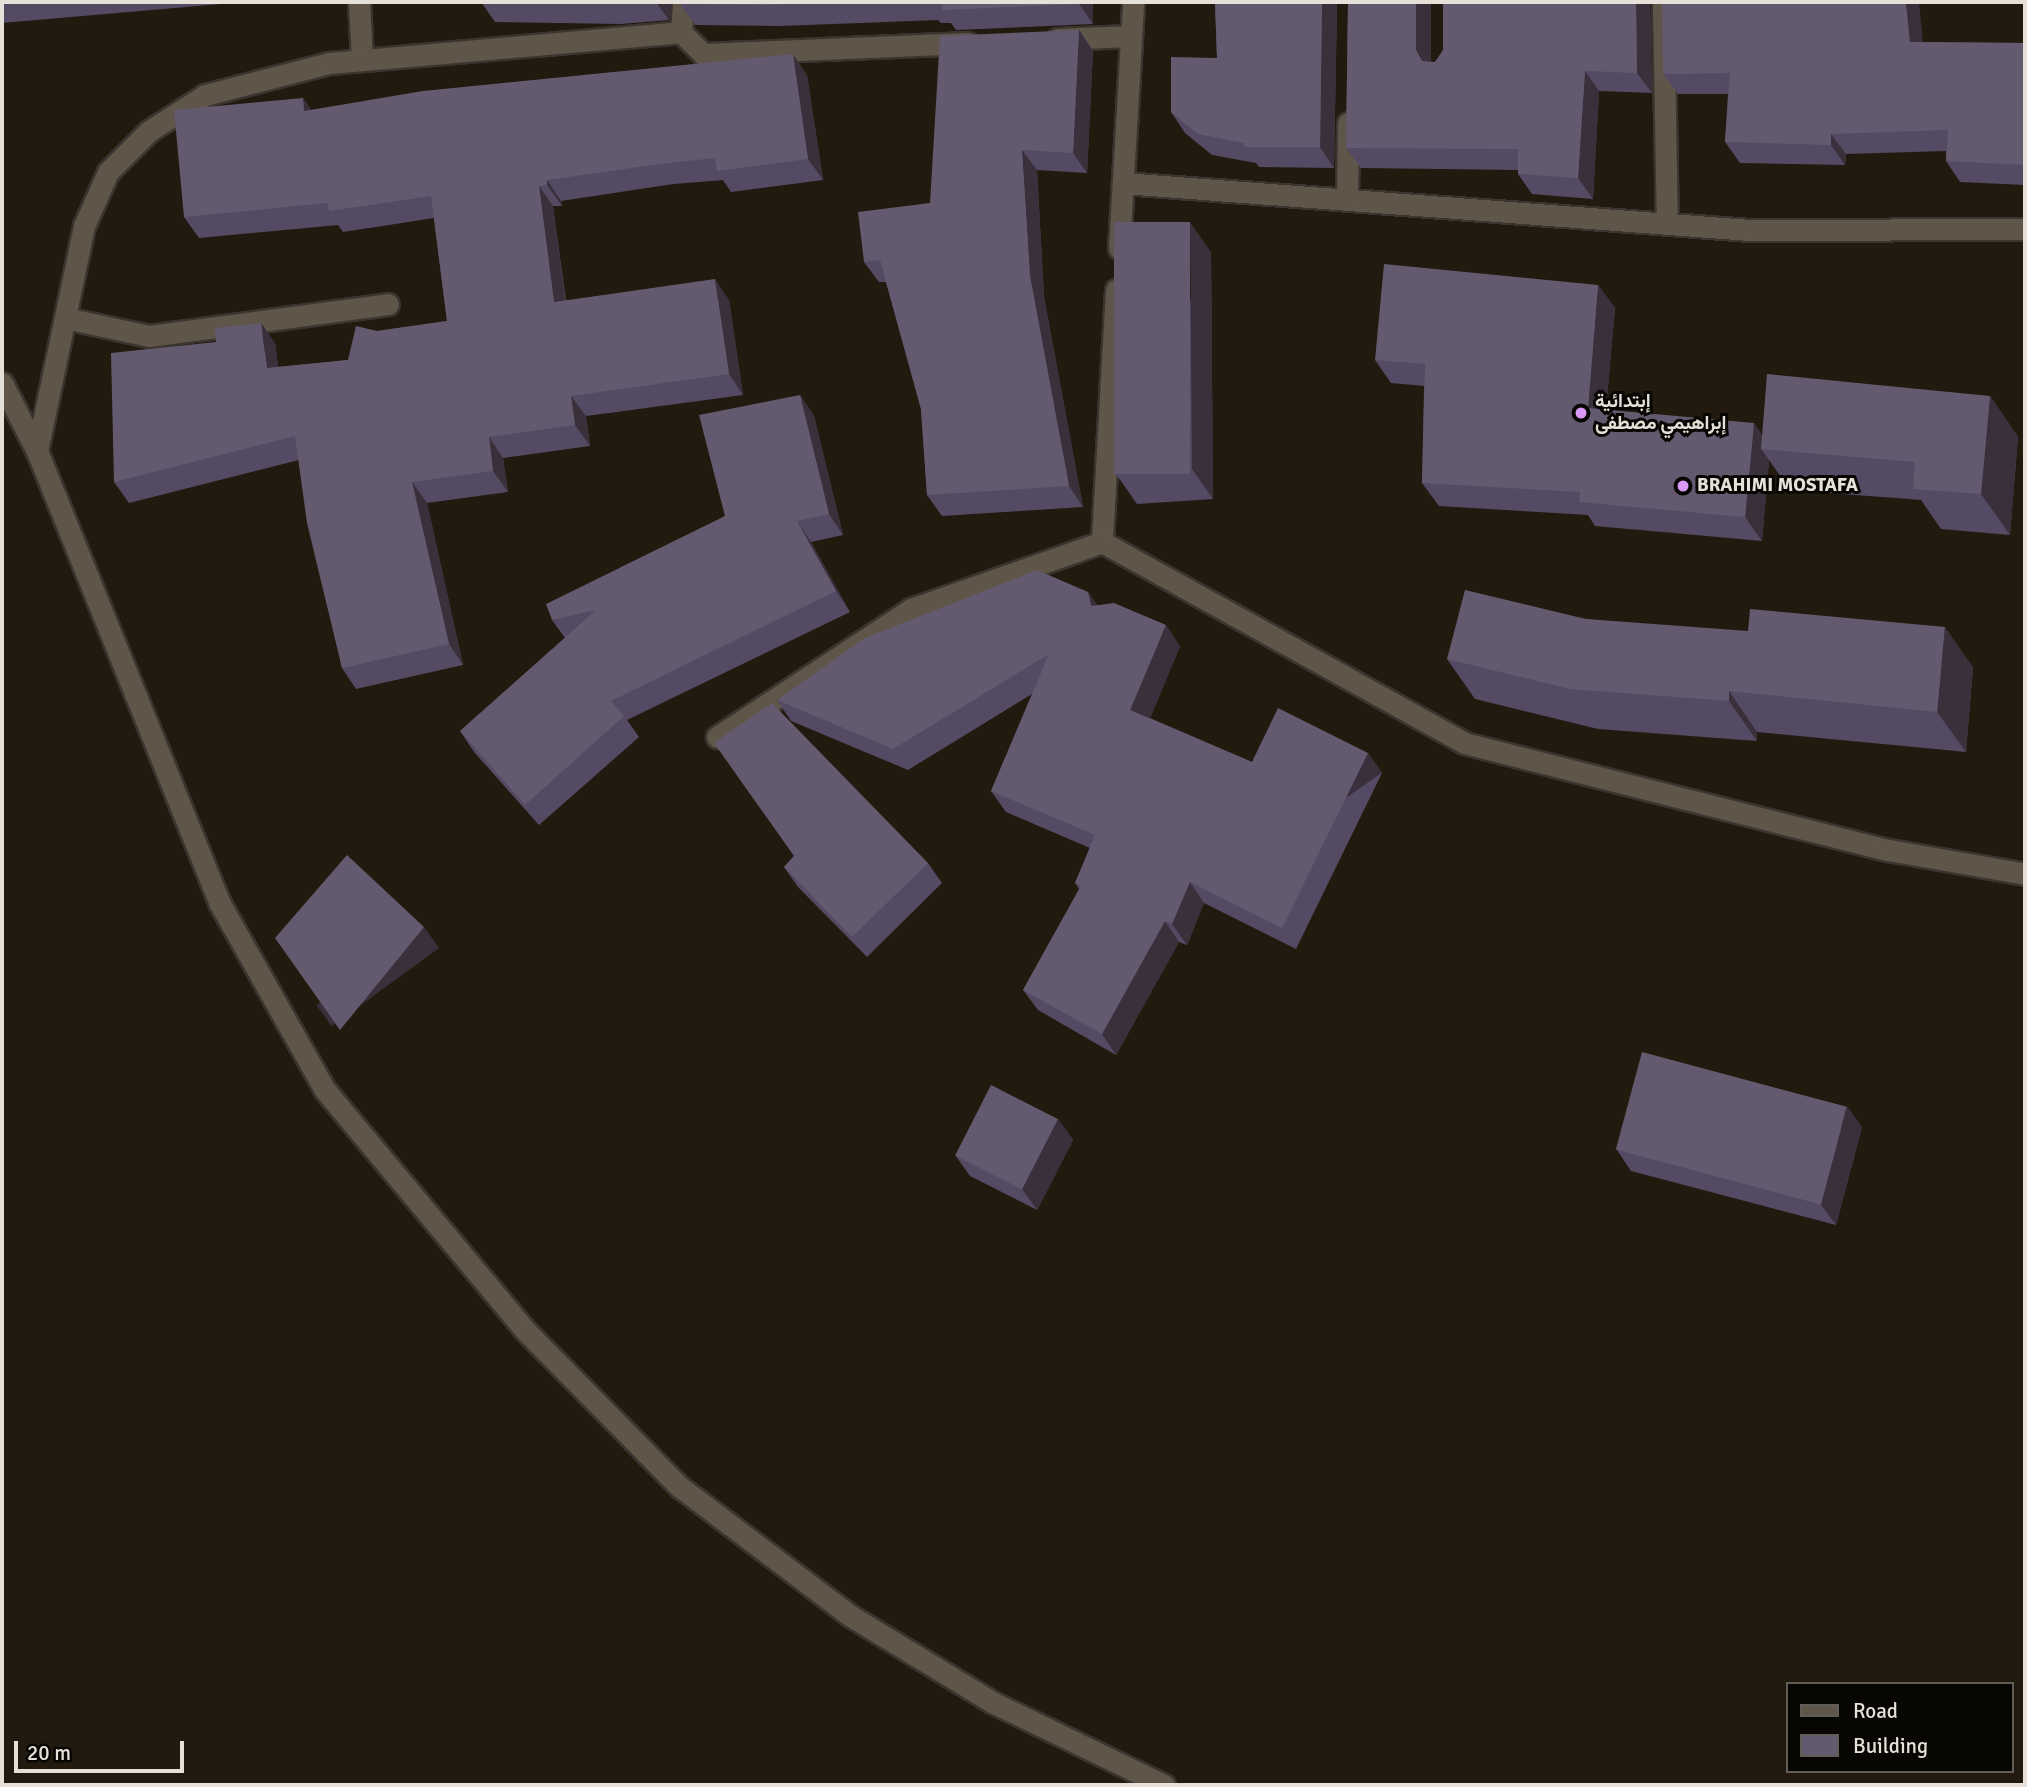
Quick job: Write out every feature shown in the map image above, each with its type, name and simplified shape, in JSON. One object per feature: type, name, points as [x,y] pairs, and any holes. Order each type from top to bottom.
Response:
[{"type":"street","points":[[359,2],[362,60]]},
{"type":"street","points":[[683,2],[681,32],[703,54],[993,42]]},
{"type":"street","points":[[1102,542],[1133,2]]},
{"type":"street","points":[[1664,2],[1667,224]]},
{"type":"street","points":[[37,451],[84,226],[108,172],[149,131],[205,95],[329,63],[681,32]]},
{"type":"street","points":[[1035,40],[1131,36]]},
{"type":"street","points":[[1348,199],[1349,107]]},
{"type":"street","points":[[1123,183],[1749,230],[2025,229]]},
{"type":"street","points":[[65,318],[149,335],[388,304]]},
{"type":"street","points":[[2,383],[37,451],[219,902],[325,1090],[524,1329],[680,1487],[849,1615],[992,1702],[1164,1785]]},
{"type":"street","points":[[717,737],[911,610],[1102,542],[1464,743],[1888,850],[2025,874]]},
{"type":"building","points":[[481,2],[626,2],[607,3]]},
{"type":"building","points":[[680,2],[860,2],[766,5]]},
{"type":"building","points":[[942,2],[1079,2],[1079,4],[942,10]]},
{"type":"building","points":[[1215,2],[1322,2],[1320,147],[1244,147],[1244,143],[1198,134],[1171,112],[1171,57],[1217,58]]},
{"type":"building","points":[[1348,2],[1416,2],[1416,50],[1422,61],[1435,62],[1443,50],[1443,2],[1636,2],[1637,73],[1585,71],[1578,178],[1518,174],[1518,149],[1346,148]]},
{"type":"building","points":[[1662,2],[1906,2],[1910,42],[2025,43],[2025,165],[1946,161],[1948,130],[1831,134],[1831,145],[1725,142],[1730,73],[1663,74]]},
{"type":"building","points":[[1079,30],[1073,153],[1022,150],[1030,276],[1069,486],[927,495],[921,409],[880,260],[864,262],[858,212],[930,203],[940,36]]},
{"type":"building","points":[[793,54],[808,159],[717,171],[715,158],[547,180],[547,185],[539,186],[554,302],[715,279],[729,374],[571,396],[575,425],[489,437],[493,471],[412,482],[449,644],[342,668],[307,523],[295,436],[114,482],[111,353],[216,342],[215,328],[261,323],[267,368],[348,360],[356,326],[377,331],[447,321],[431,196],[329,211],[328,203],[184,217],[174,110],[303,98],[304,111],[423,91]]},
{"type":"building","points":[[1114,222],[1190,222],[1190,474],[1114,474]]},
{"type":"building","points":[[1384,264],[1598,285],[1588,408],[1754,423],[1745,517],[1579,502],[1580,492],[1422,483],[1425,364],[1375,360]]},
{"type":"building","points":[[1767,374],[1990,396],[1981,494],[1913,489],[1915,462],[1761,449]]},
{"type":"building","points":[[800,395],[829,514],[797,521],[836,591],[611,701],[624,716],[525,805],[460,731],[596,610],[552,620],[546,604],[725,516],[699,415]]},
{"type":"building","points":[[1037,570],[1088,592],[1091,606],[1114,603],[1166,625],[1130,710],[1252,762],[1278,708],[1368,753],[1282,928],[1190,882],[1172,924],[1165,921],[1102,1034],[1023,990],[1081,886],[1075,883],[1095,835],[991,791],[1049,654],[893,749],[777,700],[865,638]]},
{"type":"building","points":[[1465,590],[1586,619],[1748,631],[1750,609],[1945,627],[1937,712],[1729,691],[1729,701],[1570,689],[1447,659]]},
{"type":"building","points":[[772,703],[928,863],[852,937],[784,867],[794,856],[714,743]]},
{"type":"building","points":[[347,855],[424,927],[340,1030],[275,938]]},
{"type":"building","points":[[1642,1052],[1847,1107],[1821,1204],[1616,1150]]},
{"type":"building","points":[[991,1085],[1058,1119],[1022,1189],[955,1155]]},
{"type":"place","name":"إبتدائية إبراهيمي مصطفى","points":[[1581,413]]},
{"type":"place","name":"BRAHIMI MOSTAFA","points":[[1683,486]]}]
